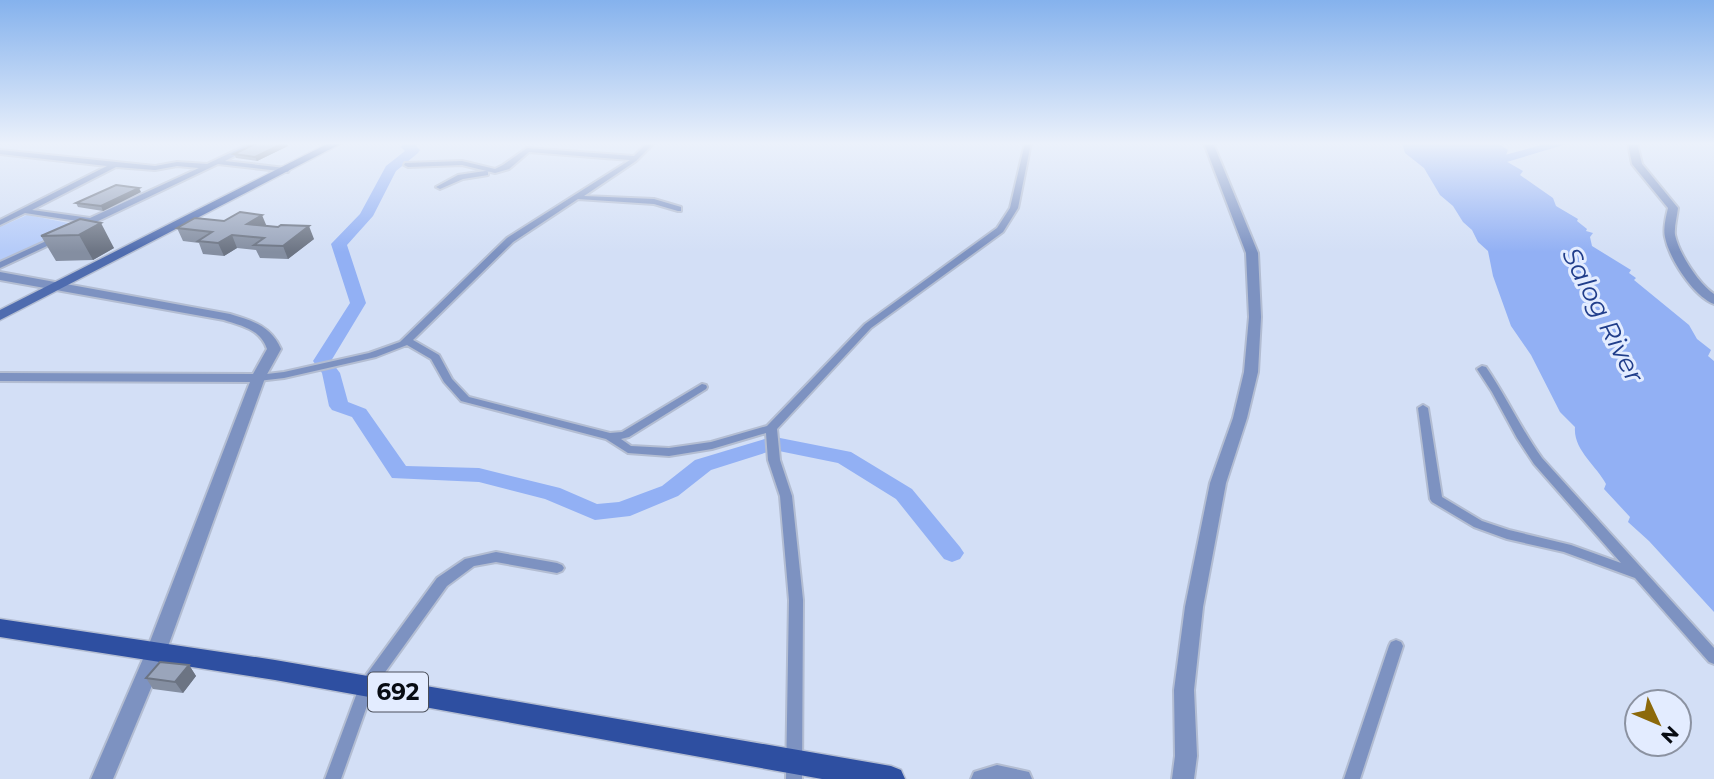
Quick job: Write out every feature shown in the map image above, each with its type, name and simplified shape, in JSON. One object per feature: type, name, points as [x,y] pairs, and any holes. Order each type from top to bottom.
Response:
[{"type":"main road","points":[[3,314],[267,179]]},
{"type":"main road","name":"692","points":[[0,628],[366,686],[794,771],[891,779]]},
{"type":"street","points":[[0,223],[87,179]]},
{"type":"street","points":[[0,265],[86,227],[91,221],[180,179]]},
{"type":"street","points":[[440,187],[456,179]]},
{"type":"street","points":[[0,377],[258,378],[387,351],[407,341],[510,240],[605,179]]},
{"type":"street","points":[[407,341],[435,357],[447,380],[465,399],[610,437],[628,449],[669,452],[712,445],[771,428],[867,326],[1000,230],[1014,208],[1020,179]]},
{"type":"street","points":[[1184,779],[1185,690],[1194,607],[1218,483],[1240,418],[1251,372],[1255,317],[1252,253],[1223,179]]},
{"type":"street","points":[[1650,179],[1673,208],[1669,233],[1687,274],[1698,289],[1714,300]]},
{"type":"street","points":[[577,198],[666,203],[678,209]]},
{"type":"street","points":[[26,211],[91,221]]},
{"type":"street","points":[[0,276],[226,317],[259,327],[271,338],[274,349],[258,378],[156,652],[102,779]]},
{"type":"street","points":[[1482,369],[1518,433],[1537,460],[1682,618],[1714,658]]},
{"type":"street","points":[[610,437],[625,435],[702,387]]},
{"type":"street","points":[[1423,408],[1436,499],[1478,524],[1566,548],[1640,574]]},
{"type":"street","points":[[771,428],[774,460],[786,496],[796,600],[794,771]]},
{"type":"street","points":[[333,779],[366,686],[442,582],[470,562],[496,557],[557,568]]},
{"type":"street","points":[[1352,779],[1396,646]]},
{"type":"street","points":[[982,779],[997,775],[1021,779]]},
{"type":"shaded area","points":[[27,215],[79,225],[0,263],[0,227]]},
{"type":"water","name":"Salog River","points":[[1431,179],[1526,179],[1553,198],[1556,206],[1578,219],[1586,231],[1593,233],[1590,237],[1592,246],[1631,270],[1629,273],[1636,278],[1634,280],[1689,325],[1697,339],[1711,350],[1708,356],[1714,361],[1714,612],[1628,522],[1630,517],[1604,489],[1606,484],[1578,443],[1575,427],[1560,412],[1531,355],[1511,326],[1493,276],[1488,251],[1478,242],[1453,206],[1440,195]]},
{"type":"building","points":[[116,185],[139,188],[101,206],[76,203]]},
{"type":"building","points":[[240,212],[262,215],[247,224],[309,226],[283,246],[254,245],[264,238],[232,235],[218,243],[198,241],[212,232],[177,228],[195,218],[224,221]]},
{"type":"building","points":[[80,219],[101,223],[79,235],[41,236]]},
{"type":"building","points":[[160,662],[189,665],[175,682],[146,678]]},
{"type":"waterway","points":[[385,179],[366,216],[339,244],[358,303],[322,361],[331,373],[339,406],[359,413],[400,473],[479,475],[552,493],[595,512],[622,510],[670,491],[703,465],[768,445]]},
{"type":"waterway","points":[[780,445],[844,457],[904,494],[952,553]]}]
